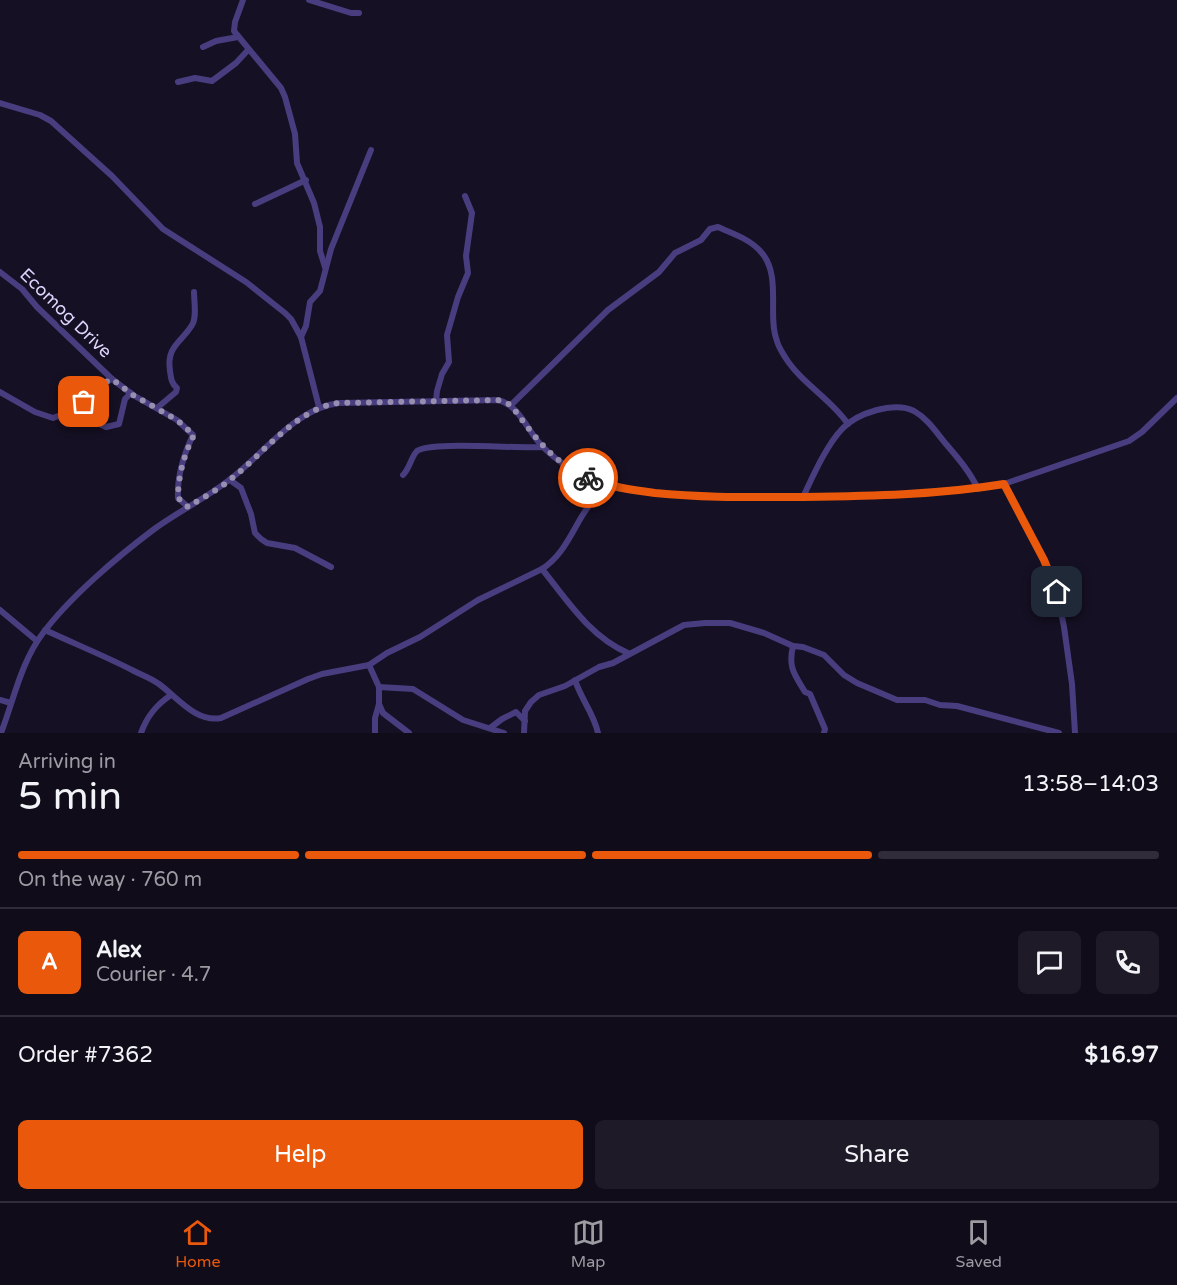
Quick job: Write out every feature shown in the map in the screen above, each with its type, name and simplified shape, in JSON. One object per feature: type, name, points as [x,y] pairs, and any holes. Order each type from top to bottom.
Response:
[{"type":"street","points":[[243,0],[234,31],[272,77],[285,97],[295,134],[297,163],[306,180],[320,227],[320,251],[324,278],[320,291],[310,302],[306,326],[301,337]]},
{"type":"street","points":[[309,0],[351,13],[359,13]]},
{"type":"street","points":[[203,47],[216,41],[238,37]]},
{"type":"street","points":[[178,82],[195,78],[212,81],[236,63],[248,50]]},
{"type":"street","points":[[0,103],[40,115],[51,121],[112,176],[163,229],[220,264],[278,306],[291,319],[301,337],[319,407]]},
{"type":"street","points":[[324,267],[371,150]]},
{"type":"street","points":[[255,204],[306,180]]},
{"type":"street","points":[[436,401],[442,374],[449,362],[447,335],[468,273],[466,256],[472,213],[465,196]]},
{"type":"street","points":[[511,405],[608,310],[659,272],[675,254],[701,240],[710,230],[718,227],[750,242],[763,253],[769,264],[774,294],[776,340],[794,369],[840,413],[848,424]]},
{"type":"street","name":"Ecomog Drive","points":[[0,272],[22,289],[37,307],[112,379],[177,420],[194,435],[181,473],[178,491],[178,498],[188,507]]},
{"type":"street","points":[[157,408],[176,392],[177,388],[171,379],[169,358],[177,342],[193,324],[194,292]]},
{"type":"street","points":[[0,392],[35,412],[53,418],[79,408],[90,390],[112,379]]},
{"type":"street","points":[[87,418],[109,427],[119,424],[125,399],[131,393]]},
{"type":"street","points":[[2,733],[18,681],[37,641],[71,602],[128,550],[230,480],[277,437],[319,407],[339,403],[498,400],[511,405],[543,447],[572,471],[604,485],[689,496],[803,496],[926,493],[978,489],[1004,484],[1129,441],[1142,432],[1177,398]]},
{"type":"street","points":[[803,496],[842,429],[868,413],[899,407],[912,410],[933,427],[972,477],[978,489]]},
{"type":"street","points":[[403,475],[415,453],[423,448],[543,447]]},
{"type":"street","points":[[230,480],[241,488],[251,514],[255,533],[261,539],[267,543],[294,548],[331,567]]},
{"type":"street","points":[[1004,484],[1044,560],[1057,592],[1072,684],[1075,733]]},
{"type":"street","points":[[45,630],[134,670],[158,683],[203,717],[213,719],[231,714],[269,695],[322,674],[369,665],[387,653],[420,637],[478,600],[542,569],[552,563],[561,552],[604,485]]},
{"type":"street","points":[[542,569],[589,628],[628,653]]},
{"type":"street","points":[[0,610],[37,641]]},
{"type":"street","points":[[524,733],[525,711],[539,695],[599,667],[613,663],[684,625],[730,623],[824,655],[844,675],[897,700],[925,700],[940,705],[976,710],[1059,733]]},
{"type":"street","points":[[793,646],[790,663],[792,670],[805,692],[813,698],[825,729],[824,733]]},
{"type":"street","points":[[369,665],[379,687],[375,733]]},
{"type":"street","points":[[575,680],[598,733]]},
{"type":"street","points":[[379,687],[412,689],[463,720],[504,733]]},
{"type":"street","points":[[141,733],[150,714],[158,704],[171,695]]},
{"type":"street","points":[[0,700],[11,703]]},
{"type":"street","points":[[379,704],[383,713],[409,733]]},
{"type":"street","points":[[490,728],[516,712],[525,721]]},
{"type":"way so far","points":[[84,402],[90,390],[112,379],[133,395],[177,420],[194,435],[189,443],[178,491],[178,498],[188,507],[230,480],[277,437],[304,417],[319,407],[339,403],[498,400],[506,402],[511,405],[543,447],[572,471],[588,478]]},
{"type":"route","points":[[588,478],[604,485],[645,491],[740,498],[926,493],[978,489],[1004,484],[1044,560],[1057,592]]}]
